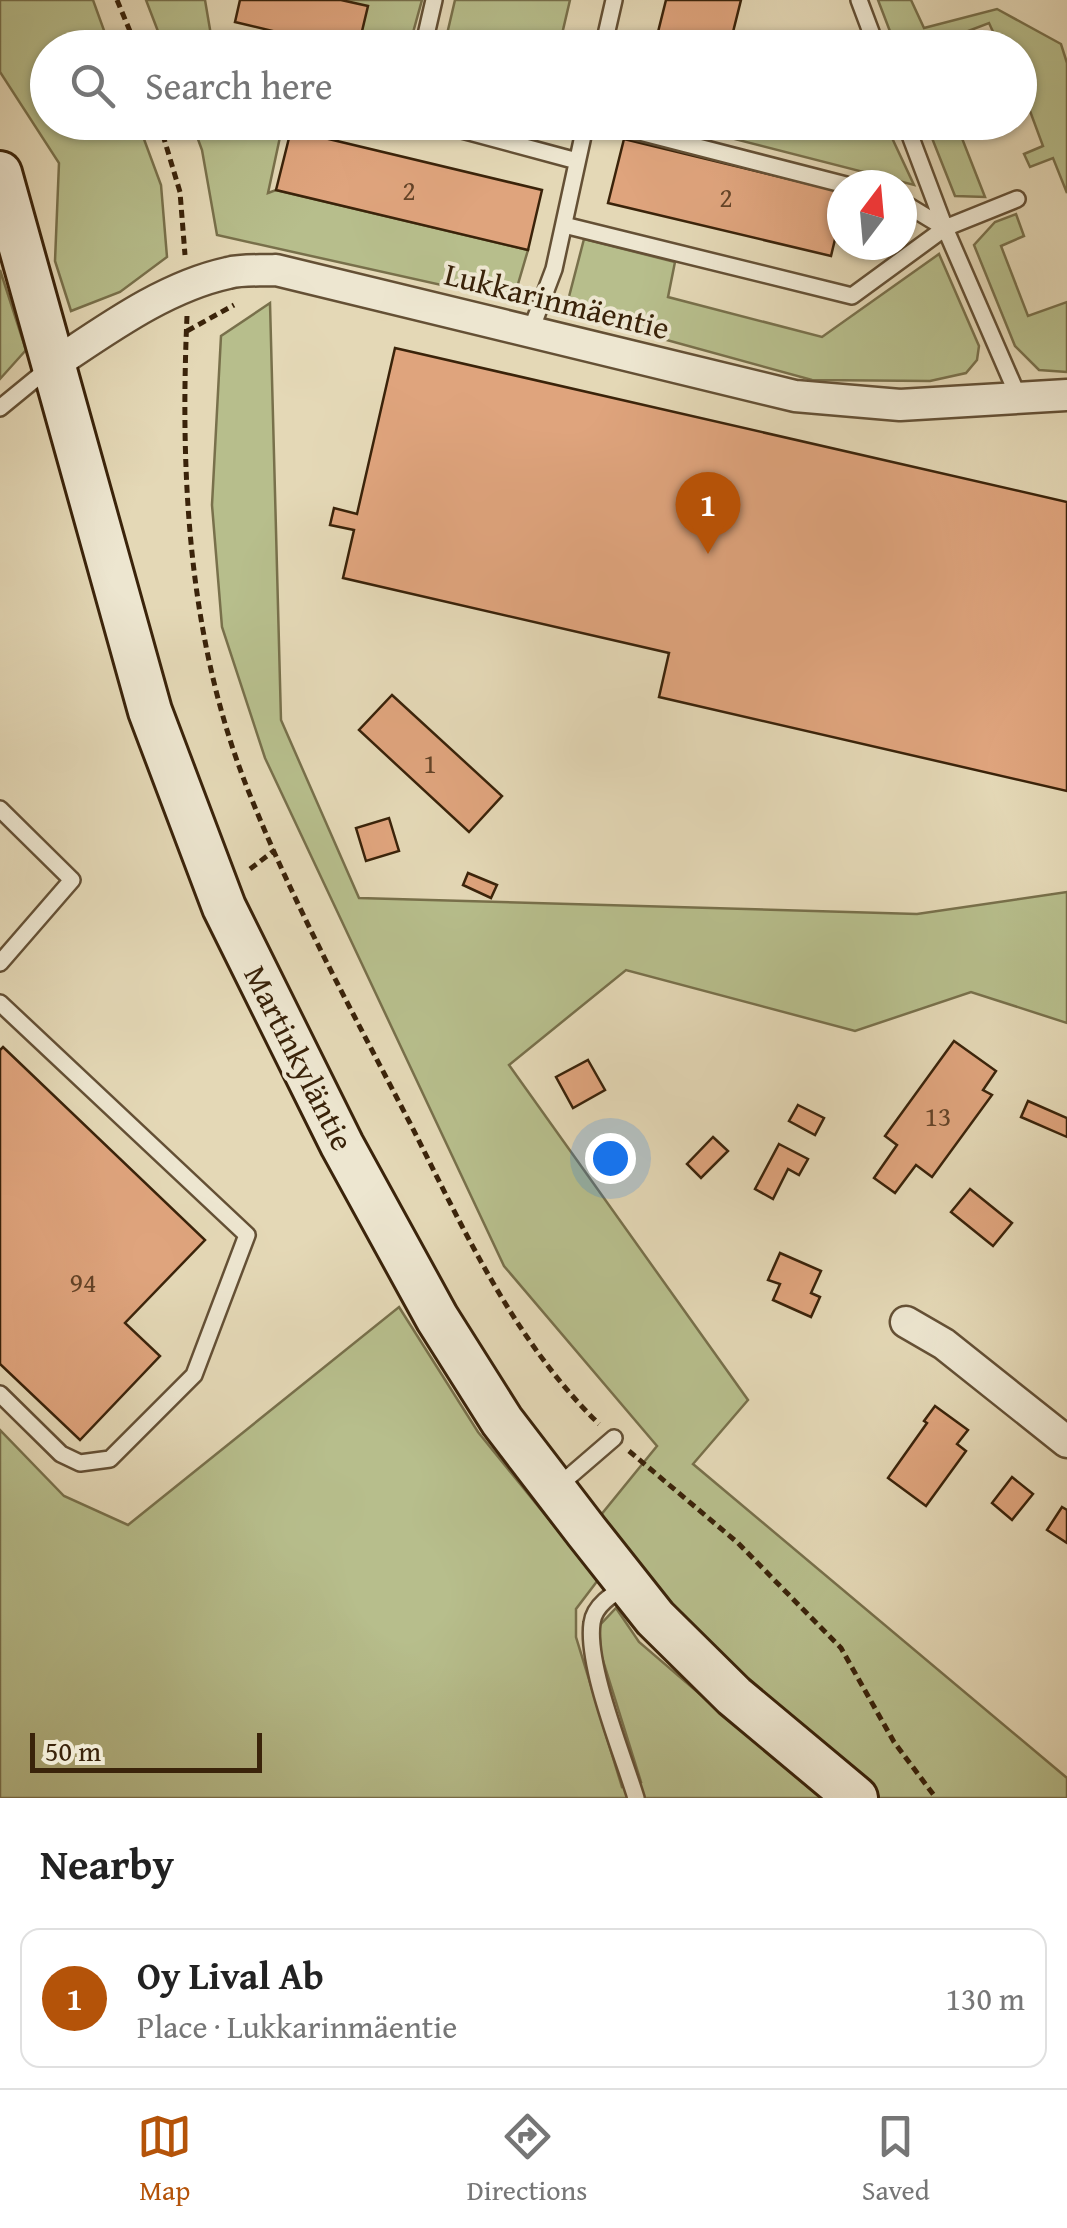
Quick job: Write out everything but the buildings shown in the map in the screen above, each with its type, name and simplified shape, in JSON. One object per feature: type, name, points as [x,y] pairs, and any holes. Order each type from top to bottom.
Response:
[{"type":"street","name":"Martinkyläntie","points":[[0,173],[150,712],[224,908],[342,1145],[436,1318],[502,1421],[655,1618],[734,1696],[856,1798]]},
{"type":"street","name":"Lukkarinmäentie","points":[[53,365],[128,316],[229,272],[276,270],[795,396],[900,405],[1067,395]]},
{"type":"street","points":[[906,1322],[944,1344],[1067,1442]]},
{"type":"lane","points":[[427,30],[434,0]]},
{"type":"lane","points":[[607,30],[614,0]]},
{"type":"lane","points":[[859,0],[870,30]]},
{"type":"lane","points":[[499,140],[578,161]]},
{"type":"lane","points":[[531,330],[554,269],[582,140]]},
{"type":"lane","points":[[671,140],[827,180]]},
{"type":"lane","points":[[912,140],[945,228],[1018,396]]},
{"type":"lane","points":[[564,225],[852,296],[945,228],[1017,199]]},
{"type":"lane","points":[[917,211],[945,228]]},
{"type":"lane","points":[[0,408],[53,365]]},
{"type":"lane","points":[[0,809],[72,880],[0,962]]},
{"type":"lane","points":[[0,1003],[246,1235],[194,1374],[110,1459],[80,1463],[62,1454],[0,1394]]},
{"type":"lane","points":[[554,1489],[614,1438]]},
{"type":"lane","points":[[629,1584],[602,1603],[592,1620],[592,1653],[636,1798]]},
{"type":"path","points":[[117,0],[130,30]]},
{"type":"path","points":[[164,140],[180,192],[185,250]]},
{"type":"path","points":[[186,345],[186,499],[197,598],[246,783],[307,924],[493,1286],[569,1395],[738,1542],[841,1648],[894,1742],[936,1798]]},
{"type":"path","points":[[263,859],[275,850]]},
{"type":"green space","points":[[0,0],[93,0],[104,30],[30,30],[30,118],[0,72]]},
{"type":"green space","points":[[146,0],[205,0],[210,30],[157,30]]},
{"type":"green space","points":[[341,0],[422,0],[414,30],[362,30],[367,7]]},
{"type":"green space","points":[[455,0],[570,0],[563,30],[448,30]]},
{"type":"green space","points":[[878,0],[911,0],[924,28],[997,9],[1035,30],[992,30],[989,23],[971,30],[889,30]]},
{"type":"green space","points":[[1037,31],[1061,44],[1067,63],[1067,193],[1053,158],[1030,167],[1024,154],[1043,146],[1037,130]]},
{"type":"green space","points":[[44,140],[144,140],[161,185],[167,257],[120,292],[71,311],[55,261],[59,163]]},
{"type":"green space","points":[[198,140],[279,140],[268,193],[276,190],[528,250],[513,301],[217,235]]},
{"type":"green space","points":[[738,140],[893,140],[907,170],[855,170]]},
{"type":"green space","points":[[933,140],[963,140],[985,197],[955,196]]},
{"type":"green space","points":[[1016,214],[1024,236],[1001,246],[1028,316],[1067,302],[1067,372],[1039,370],[1015,346],[974,245],[995,222]]},
{"type":"green space","points":[[584,239],[675,262],[668,297],[822,337],[939,254],[979,346],[977,360],[966,373],[930,381],[812,380],[565,312]]},
{"type":"green space","points":[[0,270],[26,350],[0,379]]},
{"type":"green space","points":[[270,303],[281,720],[359,898],[917,914],[1067,892],[1067,1023],[971,992],[855,1031],[626,970],[509,1065],[748,1400],[693,1464],[1067,1778],[1067,1798],[856,1798],[587,1532],[657,1446],[504,1266],[265,758],[222,627],[212,505],[221,336]]},
{"type":"green space","points":[[399,1307],[478,1432],[598,1580],[576,1609],[576,1637],[622,1787],[641,1782],[601,1654],[599,1626],[616,1608],[639,1642],[821,1798],[0,1798],[0,1430],[64,1496],[128,1525]]},
{"type":"place","name":"Oy Lival Ab","points":[[708,554]]}]
